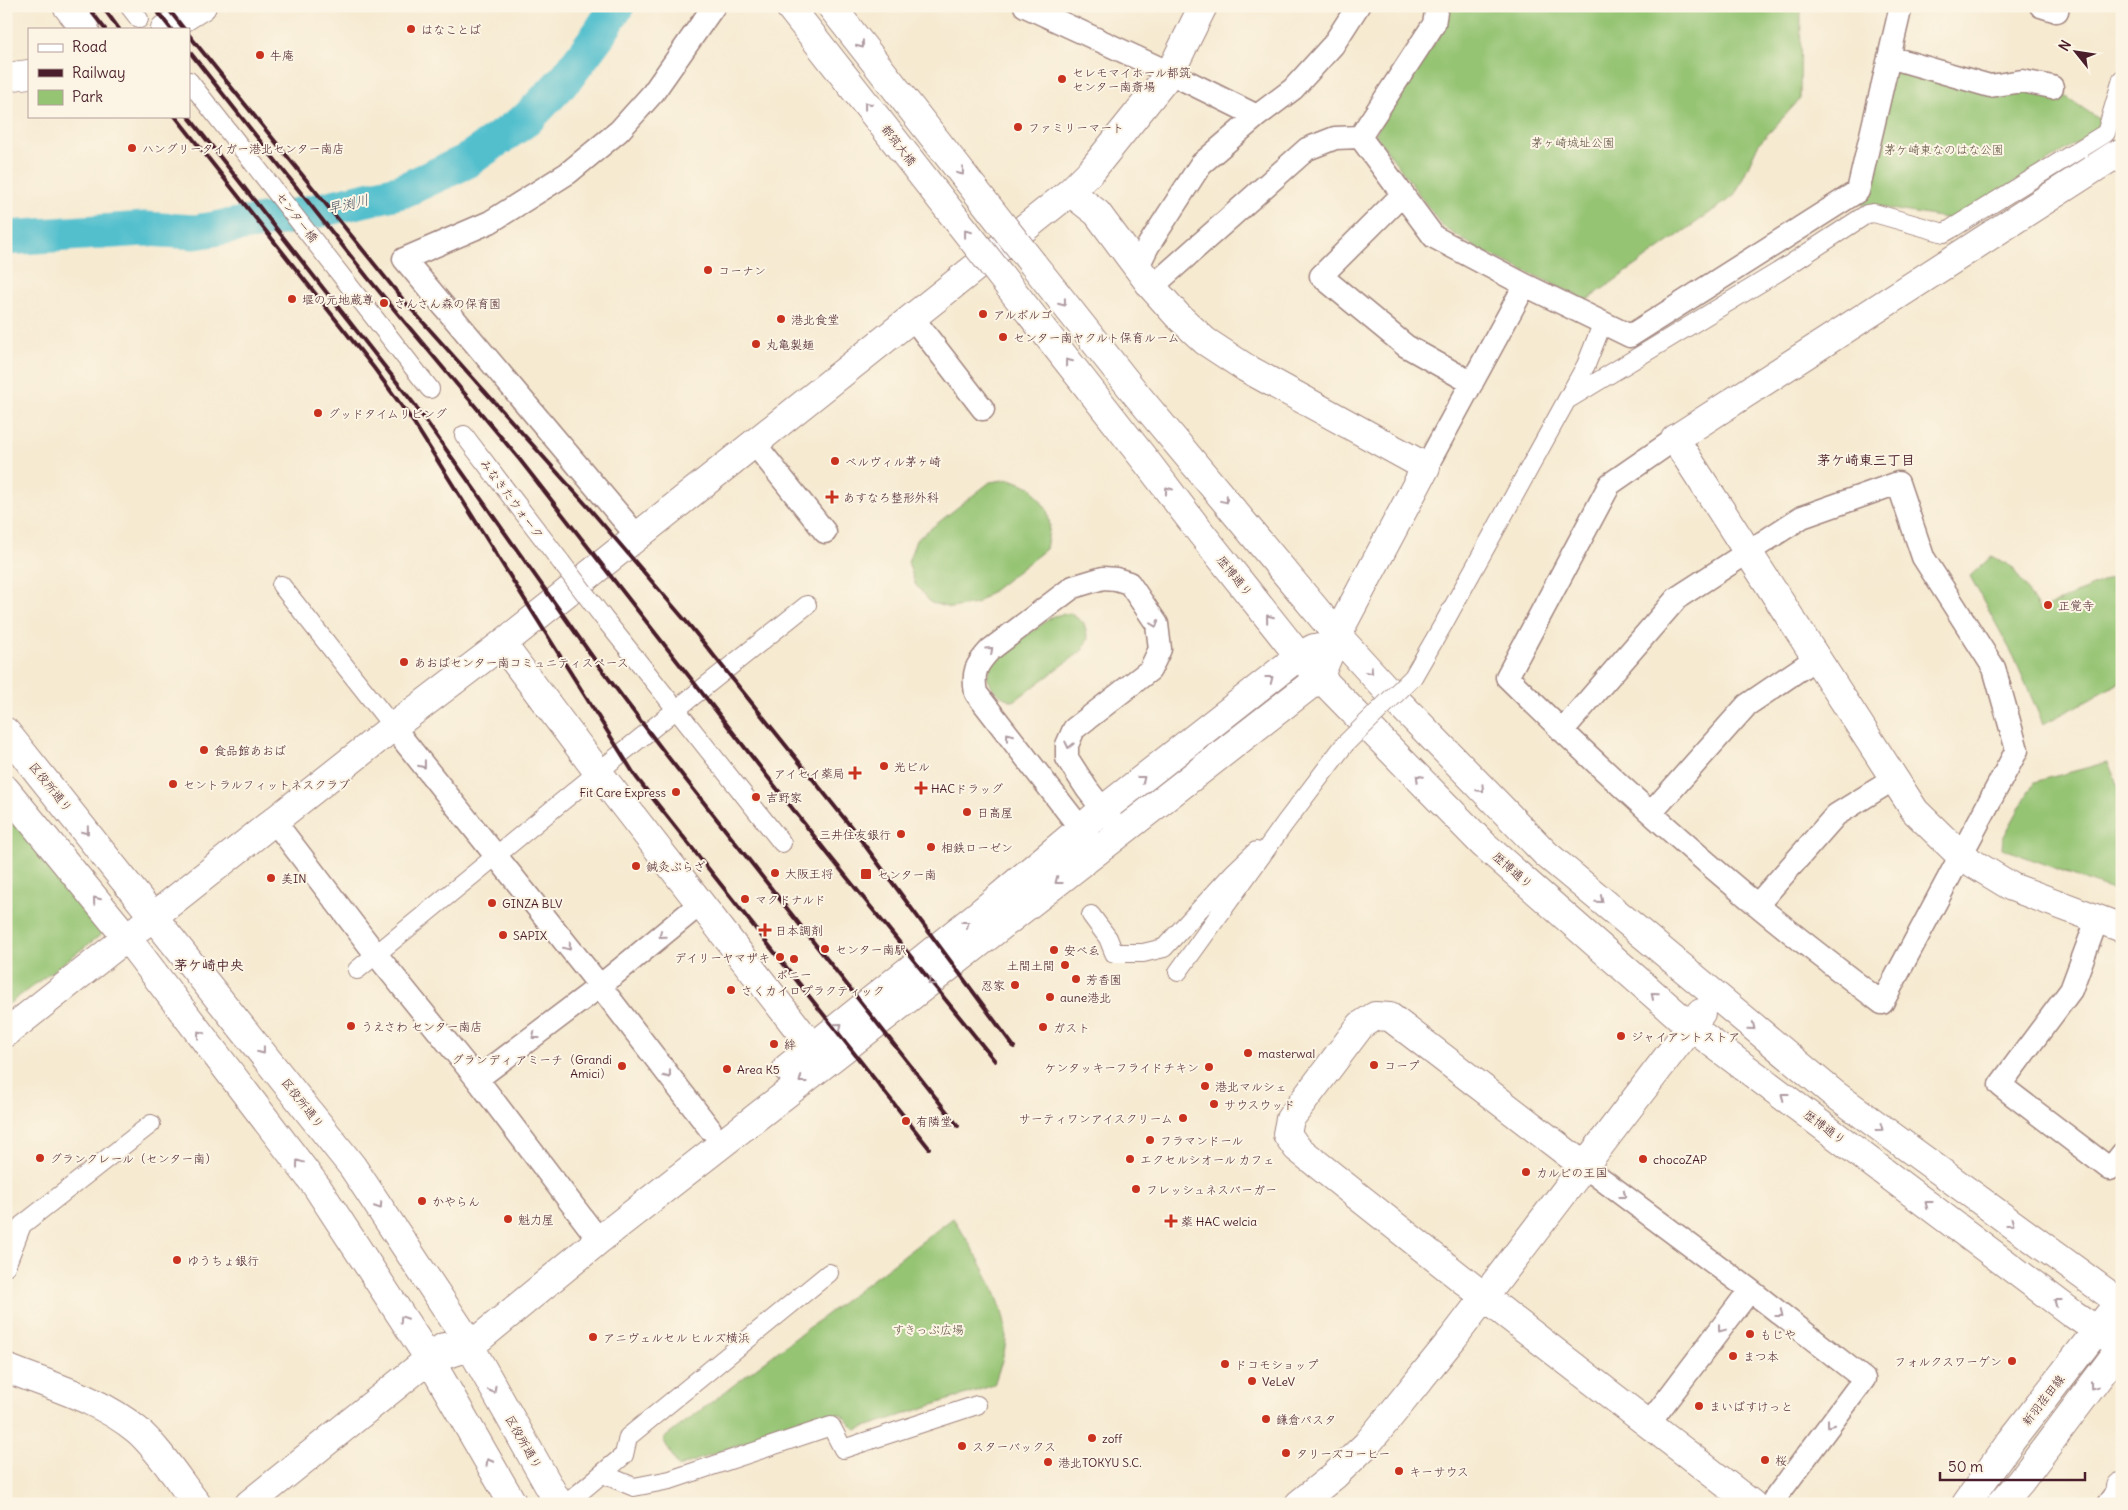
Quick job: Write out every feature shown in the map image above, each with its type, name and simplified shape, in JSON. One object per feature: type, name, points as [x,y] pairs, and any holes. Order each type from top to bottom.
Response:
[{"type":"street","points":[[67,6],[84,28]]},
{"type":"street","points":[[167,28],[202,6]]},
{"type":"street","points":[[637,536],[404,259],[490,222],[568,173],[619,130],[653,93],[714,6]]},
{"type":"street","name":"都筑大橋","points":[[789,6],[1008,285]]},
{"type":"street","points":[[831,6],[1136,394],[1337,635],[1399,703],[1516,825],[1546,854],[1714,996],[1833,1093],[2121,1301]]},
{"type":"street","points":[[1024,6],[1054,13],[1257,116]]},
{"type":"street","points":[[6,1033],[393,727],[502,644],[1070,192],[1092,170],[1170,73],[1203,6]]},
{"type":"street","points":[[1144,277],[1148,246],[1201,164],[1257,116],[1293,89],[1333,45],[1358,6]]},
{"type":"street","points":[[1360,137],[1434,24],[1437,6]]},
{"type":"street","points":[[1360,137],[1434,237],[1525,285],[1630,336],[1858,191],[1901,6]]},
{"type":"street","points":[[2041,6],[2057,11],[2058,6]]},
{"type":"street","points":[[1889,57],[1990,86],[2022,81],[2052,87]]},
{"type":"street","points":[[6,77],[28,74]]},
{"type":"street","points":[[1568,400],[1778,272],[1867,214],[1874,213],[1944,233],[1951,229],[2106,133],[2122,79]]},
{"type":"street","name":"センター橋","points":[[190,82],[331,260],[430,389]]},
{"type":"street","points":[[1144,277],[1307,149],[1335,138],[1360,137]]},
{"type":"street","points":[[1562,731],[1677,598],[1802,517],[1898,483],[1923,557],[1994,668],[2017,750],[1882,1003],[1757,905],[1651,813],[1562,731],[1507,677],[1610,484],[1675,439],[2115,156],[2122,159]]},
{"type":"street","points":[[1070,192],[1097,213],[1144,277],[1177,315],[1205,341],[1246,368],[1426,467]]},
{"type":"street","points":[[1402,194],[1321,276],[1406,346],[1472,383]]},
{"type":"street","name":"歴博通り","points":[[1008,285],[1217,554],[1299,656],[1483,844],[1691,1027],[2122,1347]]},
{"type":"street","points":[[1089,840],[1120,832],[1319,678],[1337,635],[1525,285]]},
{"type":"street","points":[[912,317],[983,409]]},
{"type":"street","points":[[1178,972],[1285,823],[1345,744],[1413,677],[1568,400],[1586,365],[1603,322]]},
{"type":"street","name":"みなきたウォーク","points":[[464,436],[602,616],[782,843]]},
{"type":"street","points":[[1675,439],[1815,659],[1915,811],[1961,856],[2012,887],[2110,924],[2071,990],[2000,1085],[2110,1169],[2122,1154]]},
{"type":"street","points":[[754,443],[821,528]]},
{"type":"street","points":[[1089,840],[976,693],[974,682],[975,670],[979,661],[990,650],[1073,587],[1102,578],[1116,579],[1129,583],[1157,624],[1160,649],[1150,670],[1074,729],[1067,745],[1067,758],[1086,788],[1120,832]]},
{"type":"street","points":[[281,584],[600,986],[710,1129]]},
{"type":"street","points":[[356,970],[807,604]]},
{"type":"street","points":[[594,1233],[710,1129],[966,955],[1089,840],[1104,809],[1299,656],[1337,635]]},
{"type":"street","points":[[502,644],[598,772],[818,1055]]},
{"type":"street","points":[[1651,813],[1747,705],[1815,659]]},
{"type":"street","name":"区役所通り","points":[[6,732],[352,1166],[465,1340],[559,1504]]},
{"type":"street","points":[[1757,905],[1836,815],[1894,780]]},
{"type":"street","points":[[6,790],[127,938],[317,1186],[430,1360],[513,1504]]},
{"type":"street","points":[[275,822],[375,953],[477,1079],[594,1233]]},
{"type":"street","points":[[1091,916],[1108,938],[1114,954],[1143,953],[1164,948],[1233,873],[1285,823]]},
{"type":"street","points":[[477,1079],[600,986],[700,904]]},
{"type":"street","points":[[1299,1504],[1335,1475],[1367,1444],[1453,1338],[1714,996]]},
{"type":"street","points":[[1752,1504],[1484,1297],[1297,1148],[1287,1134],[1290,1119],[1361,1025],[1375,1016],[1390,1017],[1584,1166],[1750,1290],[1864,1379],[1771,1504]]},
{"type":"street","points":[[249,1504],[430,1360],[465,1340],[594,1233],[818,1055]]},
{"type":"street","points":[[6,1266],[22,1225],[151,1124]]},
{"type":"street","points":[[566,1504],[624,1455],[628,1437],[829,1273]]},
{"type":"street","points":[[1648,1425],[1750,1290]]},
{"type":"street","name":"新羽荏田線","points":[[1966,1504],[2121,1301]]},
{"type":"street","points":[[2001,1504],[2122,1347]]},
{"type":"street","points":[[6,1368],[90,1402],[122,1419],[138,1432],[197,1504]]},
{"type":"street","points":[[597,1479],[634,1488],[670,1480],[831,1426],[843,1449],[977,1405]]},
{"type":"green space","name":"茅ヶ崎城址公園","points":[[1449,6],[1801,6],[1800,99],[1758,145],[1735,195],[1587,300],[1478,249],[1442,226],[1375,134],[1444,29]]},
{"type":"green space","name":"茅ケ崎東なのはな公園","points":[[1895,66],[2065,96],[2102,121],[2095,131],[1957,220],[1861,204]]},
{"type":"green space","points":[[1010,479],[1031,487],[1047,510],[1050,525],[1046,549],[976,604],[951,608],[931,603],[915,584],[908,562],[916,540],[990,482]]},
{"type":"green space","points":[[1992,556],[2012,567],[2040,610],[2122,573],[2122,681],[2043,724],[2014,657],[1970,576]]},
{"type":"green space","points":[[1070,613],[1084,623],[1088,639],[1082,651],[1014,701],[1004,698],[997,693],[987,677],[993,660],[1053,616]]},
{"type":"green space","points":[[2108,762],[2122,796],[2122,894],[2002,848],[2003,838],[2034,782]]},
{"type":"green space","points":[[6,811],[106,931],[6,1006]]},
{"type":"green space","name":"すきっぷ広場","points":[[953,1218],[986,1273],[1000,1304],[1004,1319],[1005,1346],[994,1385],[856,1430],[841,1414],[821,1414],[678,1467],[663,1439]]},
{"type":"waterway","name":"早渕川","points":[[6,238],[145,229],[195,232],[294,216],[402,191],[465,162],[527,119],[567,77],[617,6]]},
{"type":"railway","points":[[87,6],[104,28]]},
{"type":"railway","points":[[102,6],[118,28]]},
{"type":"railway","points":[[153,6],[170,28]]},
{"type":"railway","points":[[166,6],[183,28]]},
{"type":"railway","points":[[190,36],[405,302],[589,508],[690,626],[852,828],[1014,1047]]},
{"type":"railway","points":[[190,52],[368,278],[520,460],[828,854],[995,1061]]},
{"type":"railway","points":[[177,118],[374,368],[414,423],[636,777],[929,1148]]},
{"type":"railway","points":[[190,118],[414,404],[599,666],[668,757],[958,1126]]},
{"type":"place","name":"はなことば","points":[[411,29]]},
{"type":"place","name":"牛庵","points":[[260,55]]},
{"type":"place","name":"セレモマイホール都筑 センター南斎場","points":[[1062,79]]},
{"type":"place","name":"ファミリーマート","points":[[1018,127]]},
{"type":"place","name":"ハングリータイガー港北センター南店","points":[[132,148]]},
{"type":"place","name":"コーナン","points":[[708,270]]},
{"type":"place","name":"堰の元地蔵尊","points":[[292,299]]},
{"type":"place","name":"さんさん森の保育園","points":[[384,303]]},
{"type":"place","name":"アルボルゴ","points":[[983,314]]},
{"type":"place","name":"港北食堂","points":[[781,319]]},
{"type":"place","name":"センター南ヤクルト保育ルーム","points":[[1003,337]]},
{"type":"place","name":"丸亀製麺","points":[[756,344]]},
{"type":"place","name":"グッドタイムリビング","points":[[318,413]]},
{"type":"place","name":"ベルヴィル茅ヶ崎","points":[[835,461]]},
{"type":"place","name":"あすなろ整形外科","points":[[832,497]]},
{"type":"place","name":"正覚寺","points":[[2048,605]]},
{"type":"place","name":"あおばセンター南コミュニティスペース","points":[[404,662]]},
{"type":"place","name":"食品館あおば","points":[[204,750]]},
{"type":"place","name":"光ビル","points":[[884,766]]},
{"type":"place","name":"アイセイ薬局","points":[[855,773]]},
{"type":"place","name":"セントラルフィットネスクラブ","points":[[173,784]]},
{"type":"place","name":"HACドラッグ","points":[[921,788]]},
{"type":"place","name":"Fit Care Express","points":[[676,792]]},
{"type":"place","name":"吉野家","points":[[756,797]]},
{"type":"place","name":"日高屋","points":[[967,812]]},
{"type":"place","name":"三井住友銀行","points":[[901,834]]},
{"type":"place","name":"相鉄ローゼン","points":[[931,847]]},
{"type":"place","name":"鍼灸ぷらざ","points":[[636,866]]},
{"type":"place","name":"大阪王将","points":[[775,873]]},
{"type":"place","name":"センター南","points":[[866,874]]},
{"type":"place","name":"美IN","points":[[271,878]]},
{"type":"place","name":"マクドナルド","points":[[745,899]]},
{"type":"place","name":"GINZA BLV","points":[[492,903]]},
{"type":"place","name":"日本調剤","points":[[765,930]]},
{"type":"place","name":"SAPIX","points":[[503,935]]},
{"type":"place","name":"センター南駅","points":[[825,949]]},
{"type":"place","name":"安べゑ","points":[[1054,950]]},
{"type":"place","name":"デイリーヤマザキ","points":[[780,957]]},
{"type":"place","name":"ポニー","points":[[794,959]]},
{"type":"place","name":"土間土間","points":[[1065,965]]},
{"type":"place","name":"芳香園","points":[[1076,979]]},
{"type":"place","name":"忍家","points":[[1015,985]]},
{"type":"place","name":"さくカイロプラクティック","points":[[731,990]]},
{"type":"place","name":"aune港北","points":[[1050,997]]},
{"type":"place","name":"うえさわ センター南店","points":[[351,1026]]},
{"type":"place","name":"ガスト","points":[[1043,1027]]},
{"type":"place","name":"ジャイアントストア","points":[[1621,1036]]},
{"type":"place","name":"絆","points":[[774,1044]]},
{"type":"place","name":"masterwal","points":[[1248,1053]]},
{"type":"place","name":"コープ","points":[[1374,1065]]},
{"type":"place","name":"グランディ アミーチ（Grandi Amici）","points":[[622,1066]]},
{"type":"place","name":"ケンタッキーフライドチキン","points":[[1209,1067]]},
{"type":"place","name":"Area K5","points":[[727,1069]]},
{"type":"place","name":"港北マルシェ","points":[[1205,1086]]},
{"type":"place","name":"サウスウッド","points":[[1214,1104]]},
{"type":"place","name":"サーティワンアイスクリーム","points":[[1183,1118]]},
{"type":"place","name":"有隣堂","points":[[906,1121]]},
{"type":"place","name":"フラマンドール","points":[[1150,1140]]},
{"type":"place","name":"グランクレール（センター南）","points":[[40,1158]]},
{"type":"place","name":"エクセルシオール カフェ","points":[[1130,1159]]},
{"type":"place","name":"chocoZAP","points":[[1643,1159]]},
{"type":"place","name":"カルビの王国","points":[[1526,1172]]},
{"type":"place","name":"フレッシュネスバーガー","points":[[1136,1189]]},
{"type":"place","name":"かやらん","points":[[422,1201]]},
{"type":"place","name":"魁力屋","points":[[508,1219]]},
{"type":"place","name":"薬 HAC welcia","points":[[1171,1221]]},
{"type":"place","name":"ゆうちょ銀行","points":[[177,1260]]},
{"type":"place","name":"もじや","points":[[1750,1334]]},
{"type":"place","name":"アニヴェルセル ヒルズ横浜","points":[[593,1337]]},
{"type":"place","name":"まつ本","points":[[1733,1356]]},
{"type":"place","name":"フォルクスワーゲン","points":[[2012,1361]]},
{"type":"place","name":"ドコモショップ","points":[[1225,1364]]},
{"type":"place","name":"VeLeV","points":[[1252,1381]]},
{"type":"place","name":"まいばすけっと","points":[[1699,1406]]},
{"type":"place","name":"鎌倉パスタ","points":[[1266,1419]]},
{"type":"place","name":"zoff","points":[[1092,1438]]},
{"type":"place","name":"スターバックス","points":[[962,1446]]},
{"type":"place","name":"タリーズコーヒー","points":[[1286,1453]]},
{"type":"place","name":"桜","points":[[1765,1460]]},
{"type":"place","name":"港北TOKYU S.C.","points":[[1048,1462]]},
{"type":"place","name":"キーサウス","points":[[1399,1471]]},
{"type":"district","name":"茅ケ崎東三丁目","points":[[1866,460]]},
{"type":"district","name":"茅ケ崎中央","points":[[209,965]]}]
